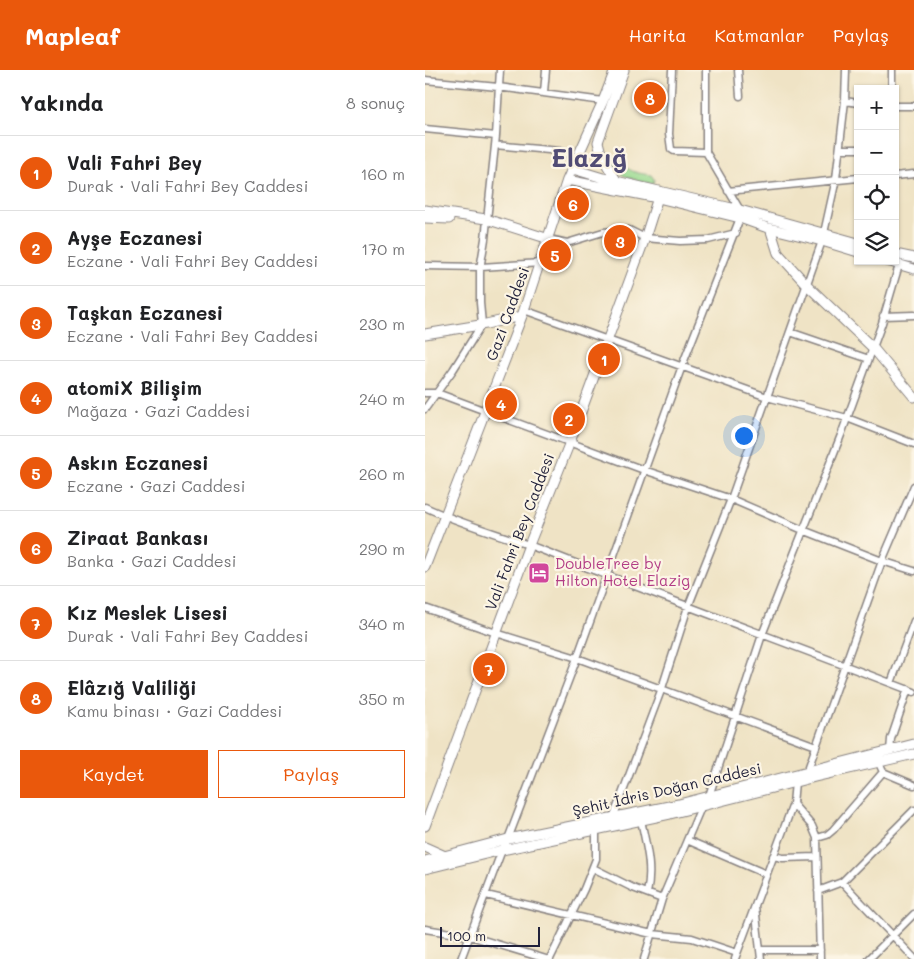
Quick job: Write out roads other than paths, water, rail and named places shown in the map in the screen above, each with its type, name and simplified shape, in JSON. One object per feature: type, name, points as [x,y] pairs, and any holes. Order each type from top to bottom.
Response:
[{"type":"main road","name":"Gazi Caddesi","points":[[425,567],[523,313],[567,180],[615,70]]},
{"type":"main road","points":[[615,180],[602,157],[598,142],[624,70]]},
{"type":"main road","points":[[573,169],[615,180],[659,195]]},
{"type":"main road","points":[[567,180],[659,195],[740,214],[771,225],[854,242]]},
{"type":"main road","name":"Vali Fahri Bey Caddesi","points":[[425,826],[529,545],[608,340],[659,195]]},
{"type":"main road","points":[[425,210],[486,219],[549,239]]},
{"type":"main road","points":[[425,218],[486,219]]},
{"type":"main road","points":[[771,225],[778,253],[806,284],[873,348],[914,395]]},
{"type":"main road","points":[[823,237],[854,250]]},
{"type":"main road","points":[[899,255],[914,258]]},
{"type":"main road","points":[[899,265],[914,269]]},
{"type":"main road","points":[[425,334],[482,324],[523,313]]},
{"type":"main road","name":"Şehit İdris Doğan Caddesi","points":[[425,861],[508,839],[679,804],[914,744]]},
{"type":"main road","name":"Şehit İdris Doğan Caddesi","points":[[425,869],[641,820],[815,776],[914,754]]},
{"type":"main road","points":[[425,847],[443,856]]},
{"type":"street","points":[[425,409],[482,324],[480,303],[481,267],[496,136],[500,70]]},
{"type":"street","points":[[544,92],[546,70]]},
{"type":"street","points":[[672,70],[669,134],[671,149],[674,151],[706,152]]},
{"type":"street","points":[[461,959],[577,658],[682,366],[736,233],[740,214],[706,152],[706,70]]},
{"type":"street","points":[[738,70],[740,96]]},
{"type":"street","points":[[613,818],[662,688],[688,607],[731,499],[823,237],[837,179],[845,101],[846,70]]},
{"type":"street","points":[[891,70],[892,85]]},
{"type":"street","points":[[425,80],[544,92],[603,101]]},
{"type":"street","points":[[845,101],[854,102]]},
{"type":"street","points":[[899,106],[914,106]]},
{"type":"street","points":[[425,129],[496,136]]},
{"type":"street","points":[[495,145],[560,151],[578,158]]},
{"type":"street","points":[[840,149],[854,149]]},
{"type":"street","points":[[899,176],[914,174]]},
{"type":"street","points":[[728,191],[854,178]]},
{"type":"street","points":[[549,239],[567,243],[603,232],[629,230],[645,238],[681,242],[708,240],[736,233]]},
{"type":"street","points":[[425,266],[481,267],[541,263]]},
{"type":"street","points":[[709,796],[737,716],[762,635],[869,359],[899,265]]},
{"type":"street","points":[[523,313],[608,340],[767,397],[847,418],[914,444]]},
{"type":"street","points":[[883,316],[914,315]]},
{"type":"street","points":[[790,332],[869,359]]},
{"type":"street","points":[[425,393],[437,393],[644,470],[731,499],[803,530],[882,561],[914,571]]},
{"type":"street","points":[[807,772],[882,561],[914,486]]},
{"type":"street","points":[[425,507],[444,516],[529,545],[911,691],[891,739],[890,751]]},
{"type":"street","points":[[425,608],[496,633],[577,658],[816,746]]},
{"type":"street","points":[[891,683],[912,631],[914,621]]},
{"type":"street","points":[[879,763],[883,772],[914,785]]},
{"type":"street","points":[[817,838],[827,835],[833,830],[883,772]]},
{"type":"street","points":[[485,895],[652,934],[692,938],[736,956],[793,804],[795,782]]},
{"type":"street","points":[[793,804],[812,826],[817,838],[820,959]]},
{"type":"street","points":[[644,959],[662,899],[702,805]]},
{"type":"street","points":[[818,891],[842,882],[914,810]]},
{"type":"street","points":[[641,820],[649,864],[647,893]]},
{"type":"street","points":[[550,959],[593,868],[597,852],[596,830]]},
{"type":"street","points":[[687,840],[766,874]]},
{"type":"street","points":[[773,856],[781,858],[817,857]]},
{"type":"street","points":[[593,868],[633,888],[662,899]]},
{"type":"street","points":[[842,882],[914,958]]},
{"type":"street","points":[[755,905],[761,959]]},
{"type":"street","points":[[869,959],[914,914]]},
{"type":"street","points":[[425,929],[470,936],[546,959]]},
{"type":"street","points":[[760,950],[820,950]]},
{"type":"place","name":"Elâzığ Valiliği","points":[[650,98]]},
{"type":"place","name":"Ziraat Bankası","points":[[573,204]]},
{"type":"place","name":"Taşkan Eczanesi","points":[[620,241]]},
{"type":"place","name":"Askın Eczanesi","points":[[555,255]]},
{"type":"place","name":"Vali Fahri Bey","points":[[604,359]]},
{"type":"place","name":"atomiX Bilişim","points":[[501,404]]},
{"type":"place","name":"Ayşe Eczanesi","points":[[569,419]]},
{"type":"place","name":"DoubleTree by Hilton Hotel Elazig","points":[[539,573]]},
{"type":"place","name":"Kız Meslek Lisesi","points":[[489,669]]},
{"type":"district","name":"Elazığ","points":[[589,158]]}]
